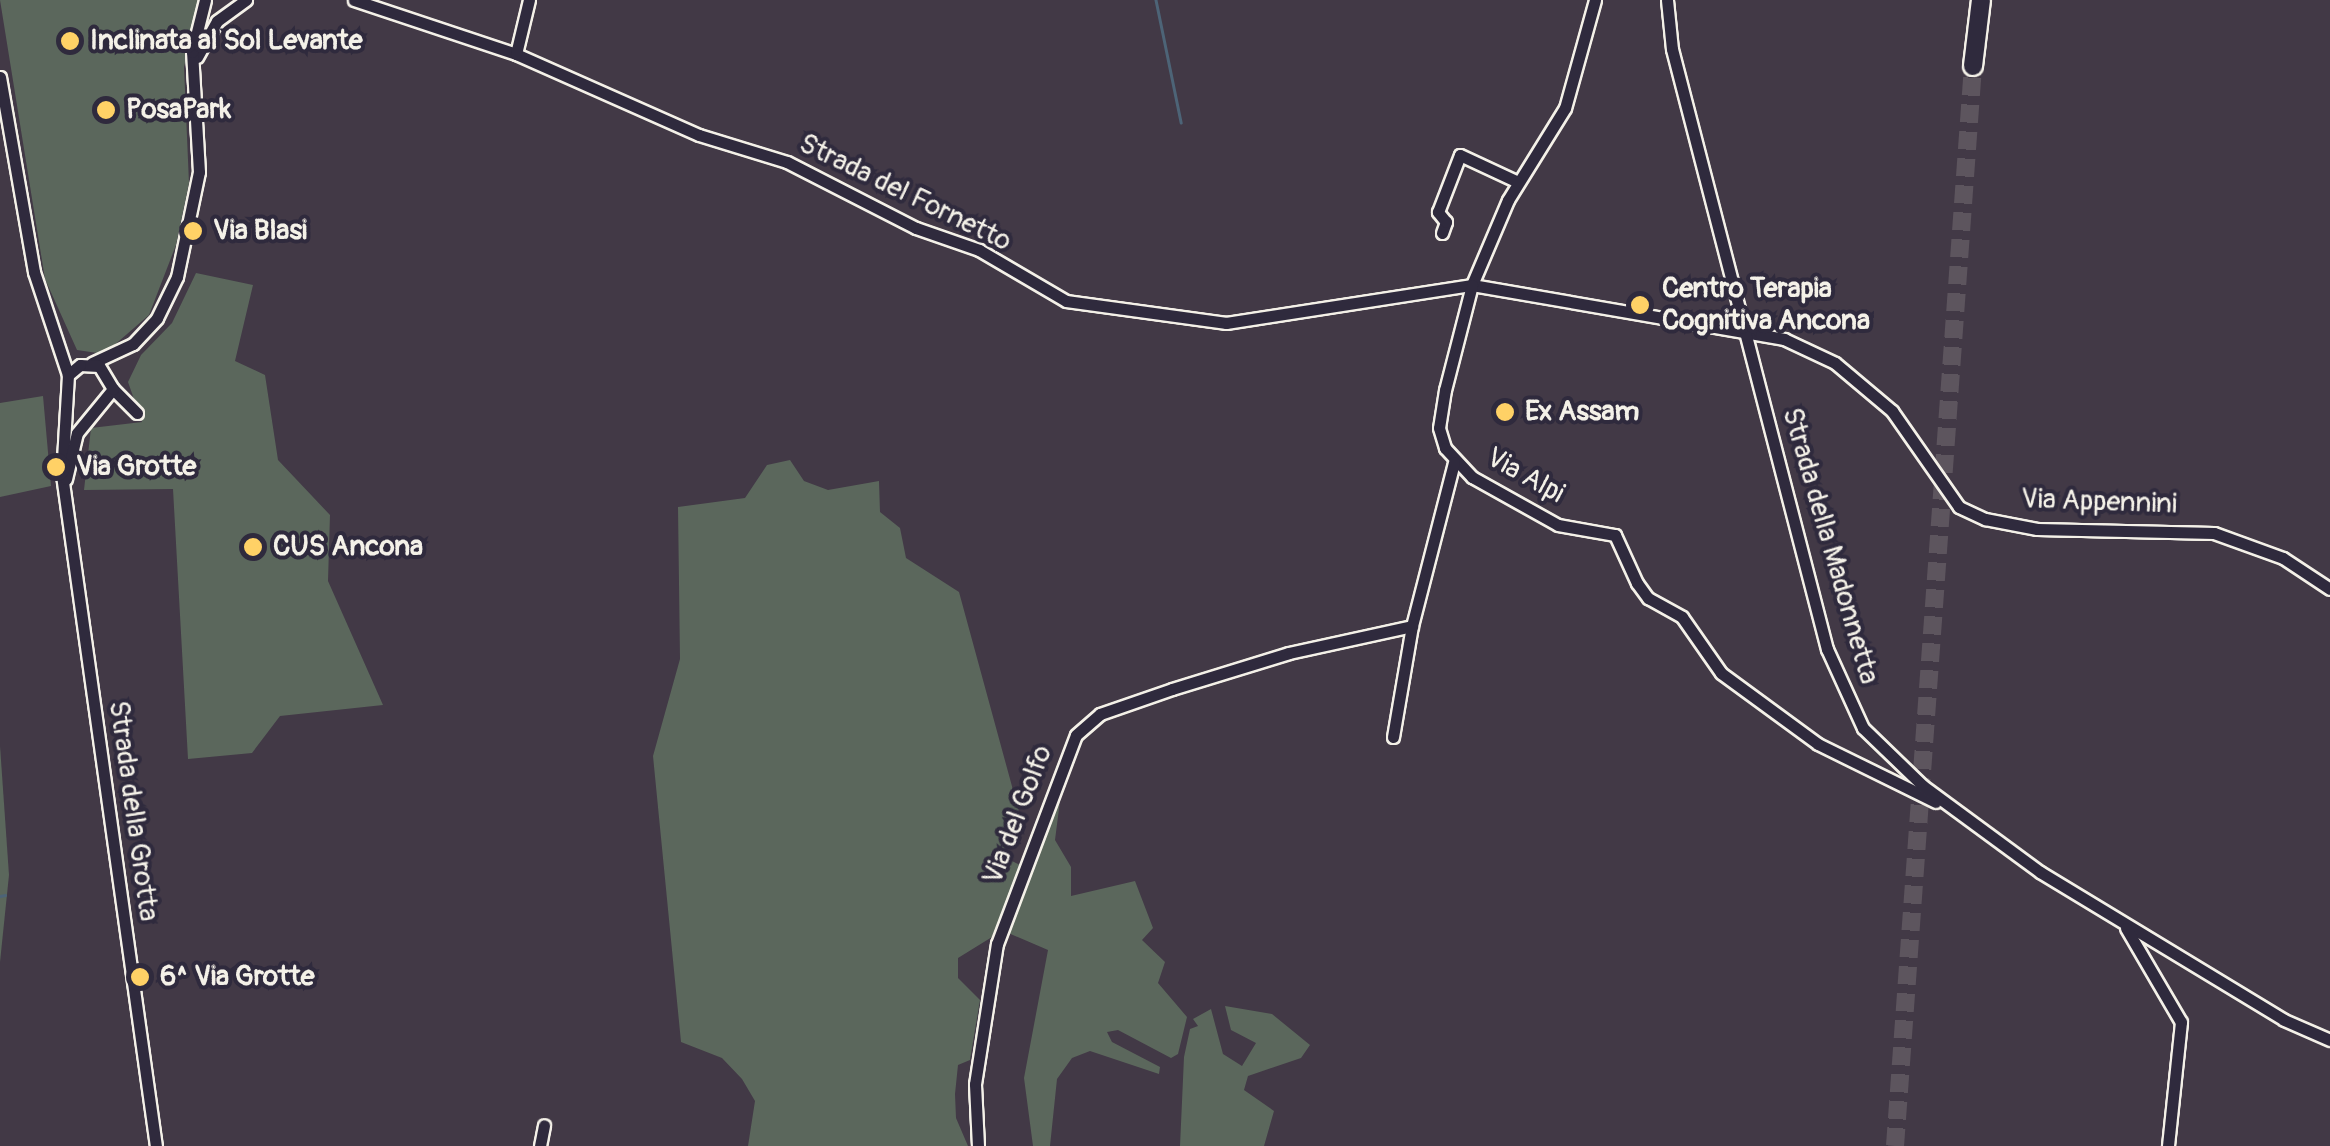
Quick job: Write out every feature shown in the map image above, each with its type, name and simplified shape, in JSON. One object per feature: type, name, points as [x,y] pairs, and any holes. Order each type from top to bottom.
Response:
[{"type":"highway","points":[[1973,66],[1981,0]]},
{"type":"street","points":[[66,397],[78,409],[136,413],[112,384],[132,344],[168,301],[184,250],[199,172],[195,32],[205,0]]},
{"type":"street","points":[[194,71],[208,32],[246,0]]},
{"type":"street","name":"Strada del Fornetto","points":[[354,0],[516,54],[699,136],[787,162],[916,228],[979,250],[1066,302],[1226,324],[1472,285],[1552,294],[1747,338]]},
{"type":"street","points":[[516,54],[528,0]]},
{"type":"street","name":"Via Alpi","points":[[1594,0],[1565,108],[1518,182],[1472,285],[1439,428],[1454,462],[1558,525],[1615,535],[1637,583],[1682,617],[1721,673],[1818,744],[1957,812]]},
{"type":"street","name":"Strada della Madonnetta","points":[[1667,0],[1672,49],[1837,680],[1880,748],[1957,812],[2126,928],[2330,1040]]},
{"type":"street","name":"Strada della Grotta","points":[[0,76],[34,272],[60,340],[68,375],[65,483],[156,1146]]},
{"type":"street","points":[[1442,233],[1446,222],[1438,212],[1460,156],[1518,182]]},
{"type":"street","name":"Via Appennini","points":[[1747,338],[1784,339],[1835,363],[1892,411],[1959,508],[1985,519],[2037,529],[2214,532],[2282,558],[2330,589]]},
{"type":"street","name":"Strada della Grotta","points":[[60,340],[112,384],[98,410],[77,434],[65,483]]},
{"type":"street","points":[[68,375],[132,344]]},
{"type":"street","points":[[1393,737],[1412,626],[1454,462]]},
{"type":"street","name":"Via del Golfo","points":[[978,1146],[975,1084],[997,944],[1076,735],[1100,714],[1172,689],[1412,626]]},
{"type":"street","points":[[2126,928],[2180,1022],[2168,1146]]},
{"type":"street","points":[[540,1146],[544,1125]]},
{"type":"green space","points":[[0,0],[200,0],[184,67],[189,183],[176,245],[149,315],[104,354],[77,350],[45,279]]},
{"type":"green space","name":"CUS Ancona","points":[[196,273],[253,285],[235,361],[265,375],[278,460],[330,515],[328,581],[383,705],[280,716],[252,753],[188,759],[173,489],[84,490],[91,428],[142,422],[128,382],[141,355],[172,323]]},
{"type":"green space","points":[[43,396],[51,486],[0,497],[0,403]]},
{"type":"green space","points":[[790,460],[804,481],[828,490],[879,481],[880,512],[900,528],[906,558],[959,592],[1022,823],[1004,846],[1008,859],[1020,865],[992,937],[958,958],[958,978],[980,1000],[970,1060],[958,1065],[955,1094],[956,1118],[968,1146],[748,1146],[755,1101],[742,1079],[722,1058],[681,1042],[653,756],[680,659],[678,507],[745,498],[767,465]]},
{"type":"green space","points":[[0,746],[9,875],[0,962]]},
{"type":"green space","points":[[1061,793],[1055,840],[1071,867],[1071,896],[1135,881],[1153,928],[1142,940],[1165,962],[1158,983],[1187,1017],[1178,1054],[1171,1058],[1118,1030],[1107,1032],[1112,1042],[1160,1067],[1159,1074],[1090,1051],[1072,1058],[1057,1079],[1050,1146],[1033,1146],[1024,1078],[1048,950],[1006,932]]},
{"type":"green space","points":[[1225,1006],[1272,1014],[1310,1045],[1301,1058],[1248,1076],[1244,1090],[1274,1111],[1264,1146],[1180,1146],[1184,1057],[1190,1029],[1198,1026],[1193,1019],[1211,1009],[1223,1054],[1242,1066],[1256,1043],[1231,1030]]},
{"type":"waterway","points":[[1156,0],[1181,122]]},
{"type":"waterway","points":[[0,896],[5,895]]},
{"type":"tunnel","points":[[1895,1146],[1973,66]]},
{"type":"place","name":"Inclinata al Sol Levante","points":[[70,41]]},
{"type":"place","name":"PosaPark","points":[[106,110]]},
{"type":"place","name":"Via Blasi","points":[[193,231]]},
{"type":"place","name":"Centro Terapia Cognitiva Ancona","points":[[1640,305]]},
{"type":"place","name":"Ex Assam","points":[[1505,412]]},
{"type":"place","name":"Via Grotte","points":[[56,467]]},
{"type":"place","name":"CUS Ancona","points":[[253,547]]},
{"type":"place","name":"6^ Via Grotte","points":[[140,977]]}]
